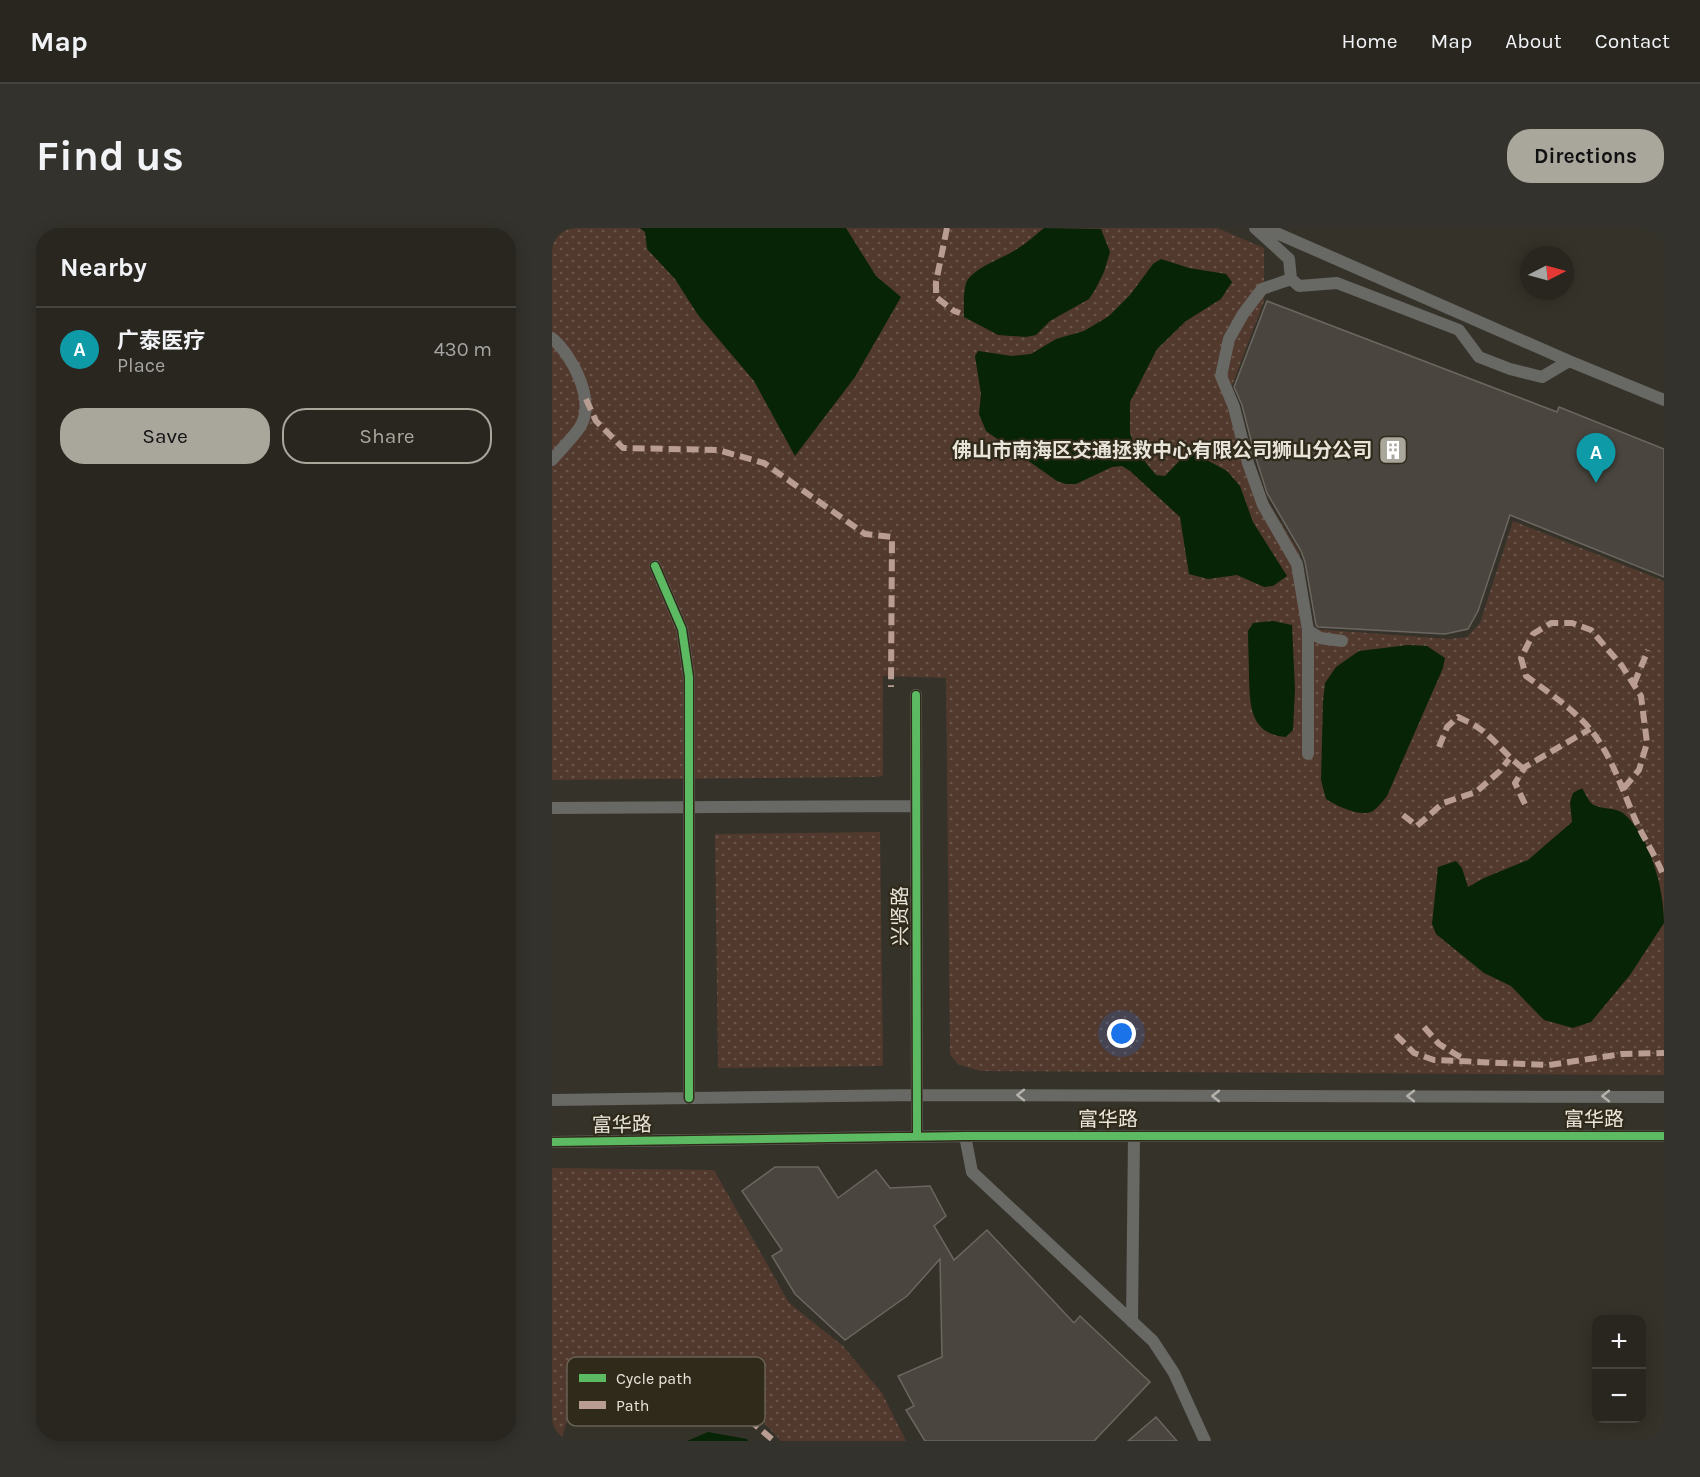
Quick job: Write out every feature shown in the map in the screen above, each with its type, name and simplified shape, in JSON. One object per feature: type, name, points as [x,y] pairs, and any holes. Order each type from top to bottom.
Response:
[{"type":"street","points":[[1255,228],[1289,259],[1291,279],[1299,286],[1337,283],[1459,330],[1479,357],[1510,369],[1542,377],[1569,361]]},
{"type":"street","points":[[1264,228],[1664,400]]},
{"type":"street","points":[[1291,279],[1262,290],[1244,314],[1229,339],[1221,376],[1234,407],[1248,464],[1263,505],[1297,564],[1308,630],[1308,754]]},
{"type":"street","points":[[552,338],[560,345],[577,374],[586,399],[581,426],[552,460]]},
{"type":"street","points":[[655,566],[682,629],[688,667],[689,1098]]},
{"type":"street","points":[[1308,630],[1320,638],[1342,641]]},
{"type":"street","name":"兴贤路","points":[[916,695],[917,1136]]},
{"type":"street","points":[[552,808],[916,806]]},
{"type":"street","name":"富华路","points":[[552,1100],[917,1095],[1664,1097]]},
{"type":"street","name":"富华路","points":[[552,1142],[917,1136],[1664,1136]]},
{"type":"street","points":[[965,1136],[972,1172],[1153,1341],[1174,1373],[1205,1441]]},
{"type":"street","points":[[1132,1322],[1134,1136]]},
{"type":"shaded area","points":[[552,228],[1217,228],[1264,248],[1264,301],[1231,388],[1263,493],[1299,552],[1310,626],[1313,629],[1449,639],[1467,637],[1480,623],[1513,521],[1664,581],[1664,1075],[981,1071],[959,1065],[950,1055],[946,678],[883,676],[883,776],[552,780]]},
{"type":"shaded area","points":[[640,228],[846,228],[876,276],[901,297],[855,377],[795,456],[754,381],[698,315],[675,279],[647,249],[645,232]]},
{"type":"shaded area","points":[[1044,228],[1101,229],[1110,252],[1104,272],[1089,299],[1050,321],[1036,335],[1026,337],[998,335],[964,317],[964,291],[969,278],[981,268],[1021,247]]},
{"type":"shaded area","points":[[1161,259],[1189,268],[1226,274],[1232,282],[1221,299],[1186,321],[1157,349],[1130,402],[1130,433],[1137,452],[1156,475],[1165,476],[1185,455],[1194,453],[1227,471],[1240,486],[1253,522],[1287,576],[1273,586],[1264,587],[1237,575],[1208,579],[1189,574],[1180,517],[1130,471],[1122,466],[1112,467],[1076,484],[1057,481],[986,431],[979,414],[981,394],[975,356],[978,351],[1012,356],[1031,354],[1056,339],[1084,331],[1109,316],[1130,295],[1153,264]]},
{"type":"shaded area","points":[[1273,621],[1292,625],[1295,689],[1293,730],[1286,737],[1274,735],[1259,724],[1254,717],[1250,699],[1248,631],[1253,623]]},
{"type":"shaded area","points":[[1408,645],[1427,646],[1445,658],[1443,668],[1387,796],[1379,806],[1368,813],[1336,805],[1326,799],[1321,780],[1325,683],[1336,667],[1359,651]]},
{"type":"shaded area","points":[[1582,788],[1592,804],[1623,813],[1641,835],[1658,879],[1664,923],[1630,975],[1591,1022],[1573,1028],[1544,1020],[1511,986],[1484,973],[1436,934],[1432,924],[1438,867],[1456,861],[1462,868],[1468,887],[1528,860],[1572,822],[1570,802],[1573,793]]},
{"type":"shaded area","points":[[880,832],[883,1066],[718,1068],[715,834]]},
{"type":"shaded area","points":[[552,1168],[714,1170],[789,1303],[843,1346],[882,1393],[906,1441],[781,1441],[765,1424],[765,1357],[567,1357],[567,1421],[561,1441],[552,1441]]},
{"type":"shaded area","points":[[708,1432],[747,1439],[748,1441],[687,1441]]},
{"type":"building","name":"佛山市南海区交通拯救中心有限公司狮山分公司","points":[[1267,301],[1557,412],[1559,407],[1664,449],[1664,577],[1510,515],[1478,611],[1468,629],[1445,634],[1318,627],[1305,562],[1301,551],[1267,493],[1242,405],[1234,387]]},
{"type":"building","points":[[775,1167],[818,1167],[838,1198],[876,1170],[890,1188],[930,1186],[946,1216],[934,1226],[954,1260],[987,1230],[1074,1323],[1080,1316],[1150,1382],[1094,1441],[925,1441],[906,1410],[914,1406],[898,1376],[942,1357],[940,1259],[907,1296],[845,1340],[795,1294],[772,1256],[782,1250],[742,1191]]},
{"type":"building","points":[[1156,1417],[1177,1441],[1128,1441]]},
{"type":"marked path","points":[[947,228],[936,282],[936,297],[960,313]]},
{"type":"marked path","points":[[586,399],[596,421],[623,448],[718,450],[764,463],[865,534],[892,537],[891,687]]},
{"type":"marked path","points":[[1624,788],[1639,770],[1647,743],[1641,696],[1622,666],[1591,630],[1572,623],[1551,623],[1533,634],[1521,658],[1526,676],[1575,714],[1597,739],[1610,761],[1635,819],[1664,877]]},
{"type":"marked path","points":[[1634,684],[1648,650]]},
{"type":"marked path","points":[[1439,747],[1447,727],[1458,717],[1486,734],[1524,769]]},
{"type":"marked path","points":[[1525,804],[1515,783],[1525,767],[1590,729]]},
{"type":"marked path","points":[[1403,815],[1417,826],[1443,803],[1476,792],[1500,771],[1509,759]]},
{"type":"marked path","points":[[1424,1027],[1439,1044],[1465,1060]]},
{"type":"marked path","points":[[1396,1035],[1414,1053],[1434,1060],[1549,1065],[1622,1054],[1664,1053]]},
{"type":"marked path","points":[[756,1426],[774,1441]]},
{"type":"cycle path","points":[[655,566],[682,629],[689,677],[689,1098]]},
{"type":"cycle path","points":[[916,695],[917,1136]]},
{"type":"cycle path","points":[[552,1142],[965,1136],[1664,1136]]},
{"type":"place","name":"佛山市南海区交通拯救中心有限公司狮山分公司","points":[[1393,450]]},
{"type":"place","name":"广泰医疗","points":[[1596,483]]}]
